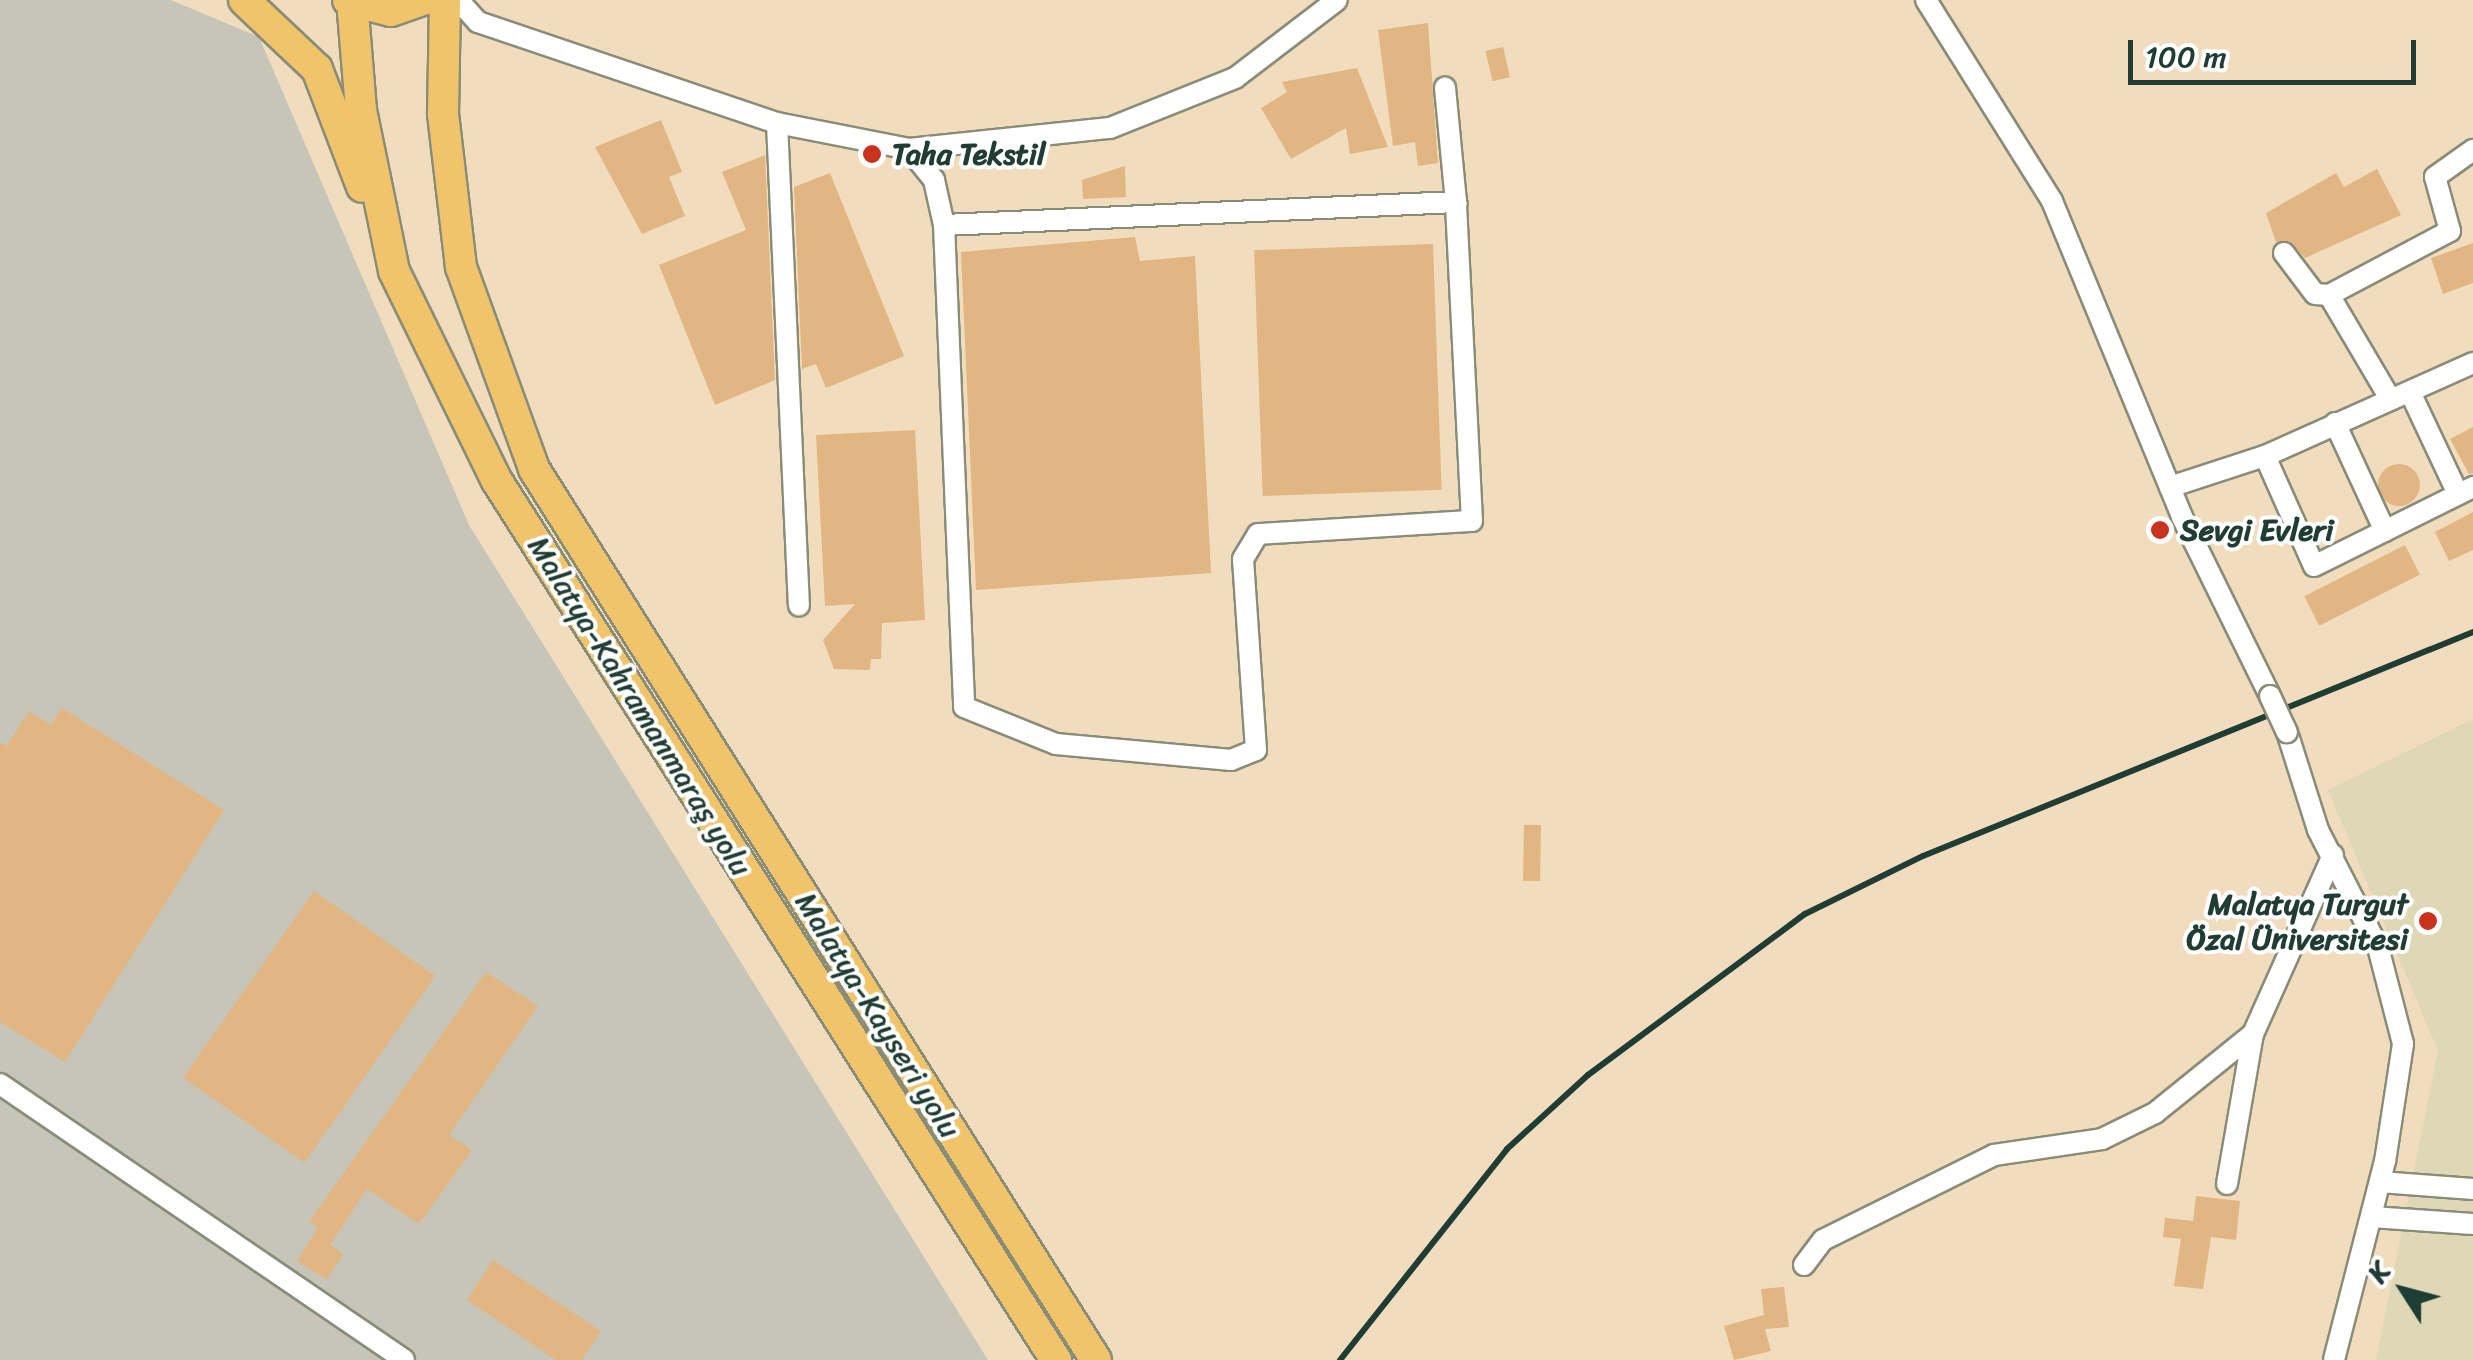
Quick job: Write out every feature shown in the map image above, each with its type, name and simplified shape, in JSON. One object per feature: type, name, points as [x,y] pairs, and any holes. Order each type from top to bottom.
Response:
[{"type":"highway","points":[[244,0],[317,69],[394,271]]},
{"type":"highway","points":[[351,0],[391,10],[423,0]]},
{"type":"highway","name":"Malatya-Kahramanmaraş yolu","points":[[351,0],[361,110],[394,271],[498,481],[1056,1360]]},
{"type":"highway","name":"Malatya-Kayseri yolu","points":[[445,0],[443,114],[461,267],[534,469],[1096,1360]]},
{"type":"street","points":[[458,0],[478,22],[777,123],[909,148],[1110,128],[1235,78],[1337,0]]},
{"type":"street","points":[[1926,0],[2052,201],[2170,487],[2287,732],[2333,855],[2378,946],[2402,1044],[2380,1182],[2334,1360]]},
{"type":"street","points":[[909,148],[934,180],[944,225],[964,707],[1056,744],[1232,760],[1256,750],[1243,559],[1258,534],[1472,522],[1456,202],[1445,88]]},
{"type":"street","points":[[777,123],[799,605]]},
{"type":"street","points":[[2284,253],[2316,294],[2329,295],[2450,231],[2435,176],[2473,150]]},
{"type":"street","points":[[944,225],[1456,202]]},
{"type":"street","points":[[2265,456],[2314,566],[2466,491],[2329,295]]},
{"type":"street","points":[[2170,487],[2265,456],[2473,364]]},
{"type":"street","points":[[2335,422],[2385,530]]},
{"type":"street","points":[[2227,1184],[2253,1034],[2333,855]]},
{"type":"street","points":[[1804,1265],[1823,1240],[1994,1155],[2102,1140],[2155,1113],[2253,1034]]},
{"type":"street","points":[[0,1084],[404,1360]]},
{"type":"street","points":[[2380,1182],[2473,1189]]},
{"type":"street","points":[[2372,1216],[2473,1224]]},
{"type":"shaded area","points":[[0,0],[171,0],[259,37],[469,525],[988,1360],[0,1360]]},
{"type":"shaded area","name":"Malatya Turgut Özal Üniversitesi","points":[[2473,719],[2473,1360],[2376,1360],[2438,1051],[2328,790]]},
{"type":"building","points":[[1428,23],[1438,163],[1418,166],[1415,142],[1393,146],[1378,30]]},
{"type":"building","points":[[1503,47],[1510,77],[1492,81],[1485,51]]},
{"type":"building","points":[[1357,68],[1388,147],[1350,154],[1346,128],[1291,159],[1261,108],[1287,92],[1282,82]]},
{"type":"building","points":[[661,120],[682,172],[669,177],[685,216],[642,234],[595,147]]},
{"type":"building","points":[[765,155],[775,380],[715,405],[659,265],[746,230],[722,172]]},
{"type":"building","points":[[1125,166],[1126,197],[1083,199],[1082,180]]},
{"type":"building","points":[[2377,169],[2401,215],[2305,258],[2290,241],[2276,242],[2266,213],[2336,173],[2344,187]]},
{"type":"building","points":[[830,173],[904,356],[826,388],[816,364],[802,369],[794,187]]},
{"type":"building","points":[[1135,237],[1140,261],[1195,256],[1211,573],[976,590],[961,252]]},
{"type":"building","points":[[2473,243],[2473,283],[2443,294],[2431,258]]},
{"type":"building","points":[[1433,244],[1442,490],[1263,496],[1254,250]]},
{"type":"building","points":[[2473,427],[2473,473],[2469,474],[2450,439]]},
{"type":"building","points":[[915,430],[925,620],[882,623],[881,659],[871,659],[870,670],[834,669],[823,640],[855,604],[825,606],[816,435]]},
{"type":"building","points":[[2399,464],[2414,470],[2420,485],[2414,500],[2399,506],[2384,500],[2378,485],[2384,470]]},
{"type":"building","points":[[2473,512],[2473,550],[2449,561],[2435,532]]},
{"type":"building","points":[[2405,545],[2420,574],[2319,626],[2304,596]]},
{"type":"building","points":[[62,708],[224,810],[65,1062],[0,1022],[0,742],[7,746],[29,711],[51,725]]},
{"type":"building","points":[[1524,825],[1541,825],[1540,881],[1523,881]]},
{"type":"building","points":[[314,891],[435,976],[304,1163],[183,1078]]},
{"type":"building","points":[[486,972],[538,1006],[449,1135],[472,1150],[419,1224],[367,1189],[330,1245],[343,1254],[327,1280],[297,1261],[318,1228],[309,1222]]},
{"type":"building","points":[[2196,1196],[2240,1201],[2236,1240],[2211,1237],[2203,1289],[2174,1286],[2181,1239],[2163,1237],[2165,1218],[2193,1221]]},
{"type":"building","points":[[493,1260],[601,1331],[582,1360],[556,1360],[467,1300]]},
{"type":"building","points":[[1784,1287],[1789,1327],[1765,1329],[1771,1351],[1734,1360],[1724,1326],[1764,1315],[1761,1289]]},
{"type":"railway","points":[[1340,1360],[1507,1149],[1588,1075],[1805,914],[1923,856],[2473,632]]},
{"type":"place","name":"Taha Tekstil","points":[[872,154]]},
{"type":"place","name":"Sevgi Evleri","points":[[2160,530]]},
{"type":"place","name":"Malatya Turgut Özal Üniversitesi","points":[[2428,921]]}]
